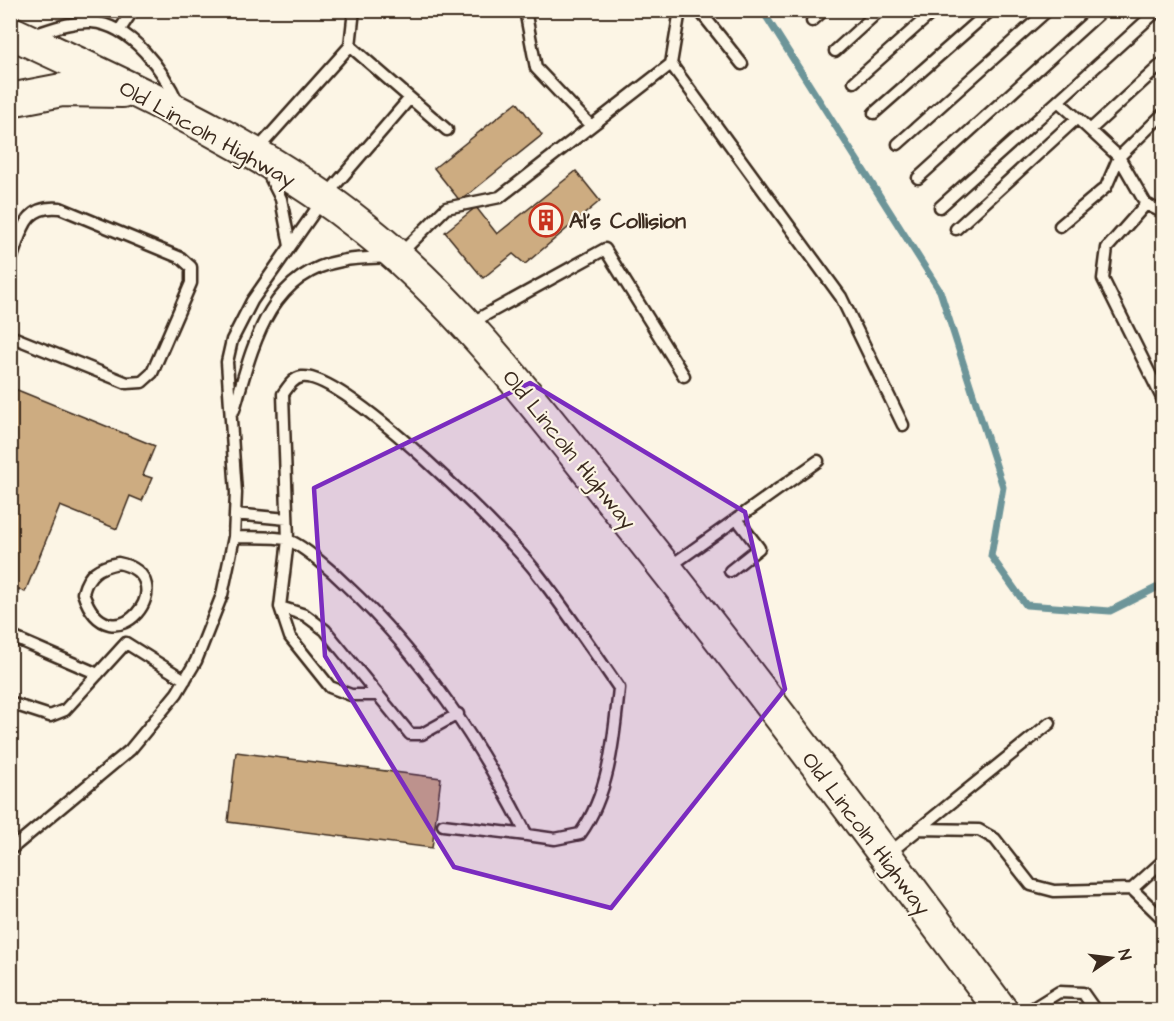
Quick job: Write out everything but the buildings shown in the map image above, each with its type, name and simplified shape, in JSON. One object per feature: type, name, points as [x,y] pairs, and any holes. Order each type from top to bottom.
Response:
[{"type":"main road","name":"Old Lincoln Highway","points":[[17,35],[184,116],[254,154],[324,198],[396,257],[466,325],[543,414],[666,569],[1001,1011]]},
{"type":"main road","points":[[10,100],[62,90],[94,89],[137,92]]},
{"type":"lane","points":[[119,31],[133,10]]},
{"type":"lane","points":[[290,246],[281,199],[273,180],[254,154],[350,46],[354,10]]},
{"type":"lane","points":[[525,10],[536,68],[591,126]]},
{"type":"lane","points":[[232,416],[259,330],[282,294],[293,282],[321,266],[339,261],[396,257],[446,208],[500,196],[671,64],[680,10]]},
{"type":"lane","points":[[699,10],[742,64]]},
{"type":"lane","points":[[812,21],[824,10]]},
{"type":"lane","points":[[835,51],[880,10]]},
{"type":"lane","points":[[854,82],[935,10]]},
{"type":"lane","points":[[874,113],[991,10]]},
{"type":"lane","points":[[898,144],[1047,10]]},
{"type":"lane","points":[[918,178],[1103,10]]},
{"type":"lane","points":[[940,207],[1158,10]]},
{"type":"lane","points":[[17,35],[62,25],[92,22],[119,31],[140,49],[167,80],[184,116]]},
{"type":"lane","points":[[350,46],[447,130]]},
{"type":"lane","points":[[1090,130],[1164,62]]},
{"type":"lane","points":[[671,64],[841,297],[903,425]]},
{"type":"lane","points":[[11,848],[130,750],[155,722],[185,680],[210,629],[222,595],[234,537],[232,416],[227,362],[232,340],[252,301],[324,198],[410,98]]},
{"type":"lane","points":[[1058,101],[1119,156],[1146,204],[1164,213]]},
{"type":"lane","points":[[1060,226],[1106,187],[1119,156],[1164,113]]},
{"type":"lane","points":[[956,230],[1077,118]]},
{"type":"lane","points":[[1146,204],[1107,248],[1103,279],[1164,402]]},
{"type":"lane","points":[[10,262],[31,213],[44,206],[71,212],[181,258],[191,267],[191,283],[152,373],[142,382],[127,383],[10,336]]},
{"type":"lane","points":[[466,325],[605,249],[684,375]]},
{"type":"lane","points":[[376,695],[351,695],[330,687],[290,637],[280,607],[288,540],[283,394],[291,382],[301,376],[317,378],[366,409],[435,468],[536,571],[619,688],[612,750],[591,819],[580,834],[555,839],[443,825]]},
{"type":"lane","points":[[666,569],[818,461]]},
{"type":"lane","points":[[235,514],[287,519]]},
{"type":"lane","points":[[730,571],[759,548],[736,519]]},
{"type":"lane","points":[[234,537],[288,540],[330,570],[385,621],[458,714],[495,772],[527,835]]},
{"type":"lane","points":[[10,703],[50,716],[65,710],[126,644],[129,621],[140,613],[147,598],[143,576],[133,566],[118,563],[102,567],[92,573],[82,593],[88,609],[100,620],[115,625],[129,621]]},
{"type":"lane","points":[[280,607],[305,615],[325,630],[410,734],[422,734],[458,714]]},
{"type":"lane","points":[[10,636],[98,674]]},
{"type":"lane","points":[[126,644],[185,680]]},
{"type":"lane","points":[[885,856],[1050,723]]},
{"type":"lane","points":[[919,829],[979,830],[995,839],[1031,885],[1054,891],[1132,889],[1164,860]]},
{"type":"lane","points":[[1132,889],[1164,920]]},
{"type":"lane","points":[[1030,1011],[1059,992],[1083,993],[1095,1011]]},
{"type":"highlighted area","points":[[530,383],[745,512],[785,689],[611,908],[454,867],[325,656],[314,488]]},
{"type":"waterway","points":[[762,10],[940,291],[1003,487],[991,556],[1026,605],[1110,611],[1164,584]]},
{"type":"place","name":"Al's Collision","points":[[546,220]]}]
